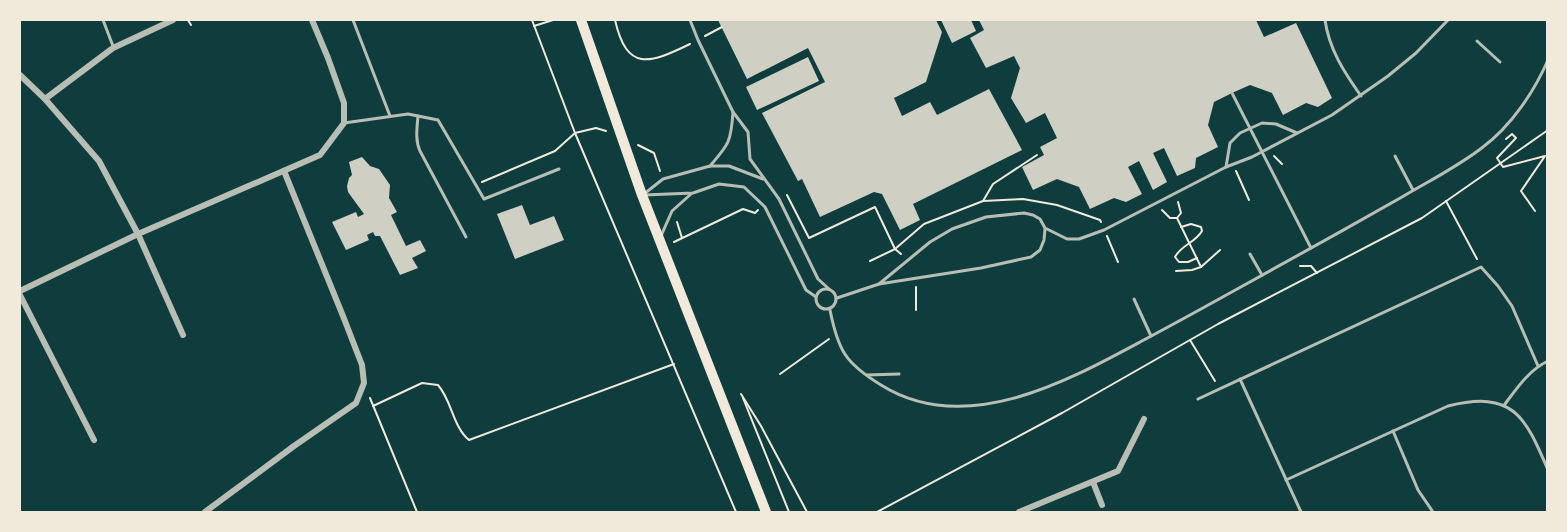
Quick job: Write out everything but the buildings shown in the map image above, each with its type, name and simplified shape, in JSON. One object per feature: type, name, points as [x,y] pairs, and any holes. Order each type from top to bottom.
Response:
[{"type":"main road","points":[[581,20],[642,195],[766,513]]},
{"type":"street","points":[[45,99],[113,48],[173,20]]},
{"type":"street","points":[[94,440],[20,293],[138,234],[320,155],[344,123],[344,103],[312,20]]},
{"type":"street","points":[[20,75],[45,99],[99,161],[138,234],[183,335]]},
{"type":"street","points":[[205,513],[356,403],[364,383],[362,365],[284,171]]},
{"type":"street","points":[[1019,513],[1118,471],[1144,419]]},
{"type":"street","points":[[1093,482],[1102,505]]},
{"type":"lane","points":[[103,20],[113,48]]},
{"type":"lane","points":[[353,20],[390,116]]},
{"type":"lane","points":[[690,20],[733,112],[748,132],[750,159],[779,199],[818,279],[835,293],[836,303],[830,309],[824,310],[818,306],[816,297],[819,291],[829,289]]},
{"type":"lane","points":[[1325,20],[1336,59],[1361,96]]},
{"type":"lane","points":[[1045,228],[1067,239],[1079,239],[1104,230],[1332,115],[1416,54],[1448,20]]},
{"type":"lane","points":[[1477,41],[1500,62]]},
{"type":"lane","points":[[830,309],[839,346],[850,362],[897,395],[934,404],[969,406],[1000,402],[1030,394],[1091,369],[1311,248],[1484,147],[1508,123],[1530,94],[1548,60]]},
{"type":"lane","points":[[1232,93],[1311,248]]},
{"type":"lane","points":[[710,166],[728,146],[732,136],[733,112]]},
{"type":"lane","points":[[344,123],[408,114],[438,120],[484,199],[559,169]]},
{"type":"lane","points":[[418,116],[417,145],[466,237]]},
{"type":"lane","points":[[1226,167],[1230,143],[1240,133],[1262,123],[1276,124],[1297,133]]},
{"type":"lane","points":[[1395,156],[1413,190]]},
{"type":"lane","points":[[642,195],[663,179],[710,166],[729,166],[765,180]]},
{"type":"lane","points":[[642,195],[693,193],[718,184],[744,187],[765,207],[806,290],[816,297]]},
{"type":"lane","points":[[662,243],[674,210],[693,193]]},
{"type":"lane","points":[[837,298],[879,284],[970,270],[1031,257],[1040,250],[1045,228],[1040,219],[1033,214],[986,217],[952,229],[930,242],[879,284]]},
{"type":"lane","points":[[1250,254],[1262,275]]},
{"type":"lane","points":[[1198,399],[1481,267],[1512,306],[1539,366]]},
{"type":"lane","points":[[1134,300],[1151,336]]},
{"type":"lane","points":[[1505,405],[1523,381],[1548,361]]},
{"type":"lane","points":[[866,375],[899,374]]},
{"type":"lane","points":[[1239,379],[1301,513]]},
{"type":"lane","points":[[1286,480],[1448,406],[1489,401],[1505,405],[1522,420],[1532,434],[1548,470]]},
{"type":"lane","points":[[1393,431],[1418,490],[1433,513]]},
{"type":"path","points":[[188,20],[191,25]]},
{"type":"path","points":[[532,20],[575,133],[736,513]]},
{"type":"path","points":[[534,26],[553,20]]},
{"type":"path","points":[[615,20],[622,45],[629,53],[649,60],[659,58],[722,27]]},
{"type":"path","points":[[474,185],[555,150],[575,133],[596,128],[654,153],[663,179]]},
{"type":"path","points":[[877,513],[1062,413],[1190,340],[1422,218],[1548,130]]},
{"type":"path","points":[[1505,140],[1512,134],[1516,138],[1497,158],[1503,167],[1545,156],[1521,191],[1535,211]]},
{"type":"path","points":[[983,201],[993,184],[1037,155]]},
{"type":"path","points":[[1275,156],[1282,164]]},
{"type":"path","points":[[1233,166],[1249,200]]},
{"type":"path","points":[[779,199],[788,194],[809,238],[875,207],[895,249]]},
{"type":"path","points":[[1174,194],[1181,213],[1177,218]]},
{"type":"path","points":[[870,261],[895,249],[924,224],[983,201],[1023,199],[1058,205],[1100,220],[1118,262]]},
{"type":"path","points":[[1446,201],[1481,267]]},
{"type":"path","points":[[1158,202],[1165,214],[1170,218],[1177,218]]},
{"type":"path","points":[[662,243],[682,238],[743,209],[755,213],[765,207]]},
{"type":"path","points":[[674,210],[682,238]]},
{"type":"path","points":[[1177,218],[1201,267]]},
{"type":"path","points":[[1181,227],[1191,224],[1201,227],[1202,231],[1198,237],[1178,251],[1175,257],[1179,262],[1188,262],[1197,258]]},
{"type":"path","points":[[1176,271],[1201,267],[1220,250]]},
{"type":"path","points":[[1292,268],[1300,265],[1311,266],[1317,273]]},
{"type":"path","points":[[780,374],[835,335]]},
{"type":"path","points":[[1190,340],[1219,389]]},
{"type":"path","points":[[373,406],[422,383],[438,385],[463,435],[469,440],[674,364]]},
{"type":"path","points":[[361,390],[369,396],[417,513]]},
{"type":"path","points":[[789,513],[741,394],[761,426],[807,513]]}]
